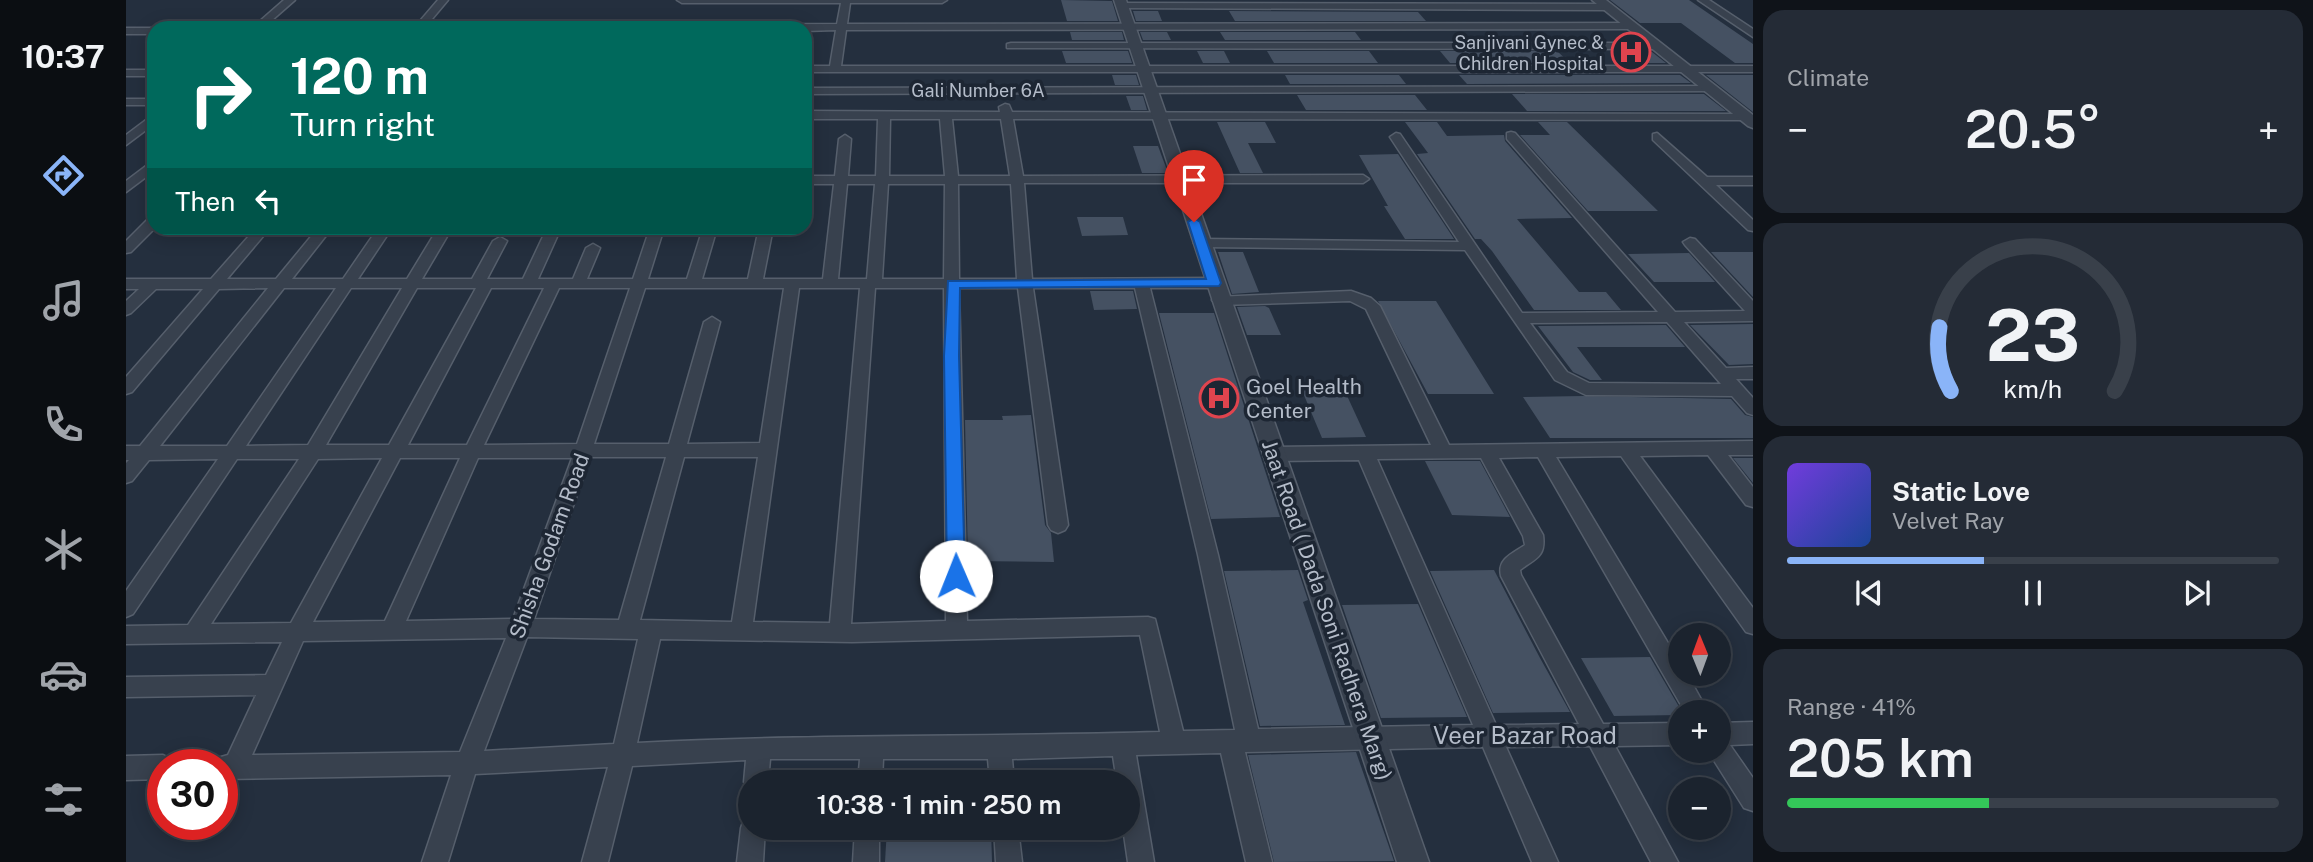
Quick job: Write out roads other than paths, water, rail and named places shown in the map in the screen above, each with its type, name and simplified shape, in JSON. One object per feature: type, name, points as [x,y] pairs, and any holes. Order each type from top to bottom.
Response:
[{"type":"street","points":[[265,21],[290,0]]},
{"type":"street","points":[[426,21],[443,0]]},
{"type":"street","points":[[682,0],[942,0]]},
{"type":"street","points":[[730,21],[738,0]]},
{"type":"street","points":[[835,69],[846,0]]},
{"type":"street","points":[[1703,0],[1753,34]]},
{"type":"street","points":[[1121,3],[1602,4],[1749,120]]},
{"type":"street","name":"Jaat Road ( Dada Soni Radhera Marg)","points":[[1121,3],[1217,292],[1413,862]]},
{"type":"street","points":[[1481,4],[1571,90]]},
{"type":"street","points":[[812,27],[1630,26]]},
{"type":"street","points":[[126,31],[147,31]]},
{"type":"street","points":[[1011,46],[1655,46]]},
{"type":"street","points":[[1004,68],[1005,115],[1017,180],[1025,283],[1058,525]]},
{"type":"street","points":[[812,69],[1753,69]]},
{"type":"street","points":[[126,74],[147,73]]},
{"type":"street","name":"Gali Number 6A","points":[[812,91],[1710,89]]},
{"type":"street","points":[[126,102],[147,102]]},
{"type":"street","points":[[812,115],[1749,120]]},
{"type":"street","points":[[840,633],[871,283],[883,180],[884,115]]},
{"type":"street","points":[[946,115],[952,180],[951,356],[957,630]]},
{"type":"street","points":[[126,141],[147,124]]},
{"type":"street","points":[[1511,136],[1753,409]]},
{"type":"street","points":[[1657,137],[1753,228]]},
{"type":"street","points":[[1396,138],[1518,318],[1561,376],[1586,389],[1737,390]]},
{"type":"street","points":[[830,283],[845,139]]},
{"type":"street","points":[[126,188],[147,169]]},
{"type":"street","points":[[812,180],[1363,179]]},
{"type":"street","points":[[1704,181],[1753,181]]},
{"type":"street","points":[[126,249],[147,228]]},
{"type":"street","points":[[126,388],[257,235]]},
{"type":"street","points":[[126,476],[135,453],[282,284],[320,235]]},
{"type":"street","points":[[126,608],[380,235]]},
{"type":"street","points":[[194,633],[313,452],[441,235]]},
{"type":"street","points":[[528,284],[551,235]]},
{"type":"street","name":"Shisha Godam Road","points":[[435,862],[467,763],[520,628],[583,452],[655,235]]},
{"type":"street","points":[[693,283],[708,235]]},
{"type":"street","points":[[755,283],[765,235]]},
{"type":"street","points":[[238,749],[297,632],[482,284],[500,241]]},
{"type":"street","points":[[1690,242],[1753,310]]},
{"type":"street","points":[[1201,243],[1470,246]]},
{"type":"street","points":[[578,284],[593,248]]},
{"type":"street","points":[[741,631],[792,283]]},
{"type":"street","points":[[1141,283],[1208,555],[1259,862]]},
{"type":"street","points":[[126,284],[1141,283],[1217,292],[1351,296],[1372,306],[1443,452]]},
{"type":"street","points":[[126,310],[152,284]]},
{"type":"street","points":[[391,630],[472,452],[554,284]]},
{"type":"street","points":[[1518,318],[1753,316]]},
{"type":"street","points":[[627,629],[712,321]]},
{"type":"street","points":[[1723,374],[1753,373]]},
{"type":"street","points":[[1274,454],[1753,447]]},
{"type":"street","points":[[1712,448],[1753,500]]},
{"type":"street","points":[[1625,449],[1753,625]]},
{"type":"street","points":[[135,453],[768,450]]},
{"type":"street","points":[[1543,450],[1690,700]]},
{"type":"street","points":[[1486,451],[1533,535],[1535,548],[1512,562],[1509,567],[1511,576],[1665,862]]},
{"type":"street","points":[[1365,453],[1545,862]]},
{"type":"street","points":[[126,635],[520,628],[840,633],[1148,626],[1174,742]]},
{"type":"street","points":[[595,862],[623,755],[651,630]]},
{"type":"street","points":[[126,687],[272,685]]},
{"type":"street","points":[[1731,734],[1753,733]]},
{"type":"street","name":"Veer Bazar Road","points":[[238,766],[467,763],[759,748],[999,748],[1370,737],[1668,734]]},
{"type":"street","points":[[1124,744],[1141,862]]},
{"type":"street","points":[[757,770],[759,748]]},
{"type":"street","points":[[871,770],[872,748]]},
{"type":"street","points":[[999,748],[1001,770]]},
{"type":"street","points":[[1729,763],[1753,799]]},
{"type":"street","points":[[128,771],[147,769]]},
{"type":"street","points":[[750,862],[752,840]]},
{"type":"street","points":[[866,862],[867,840]]},
{"type":"street","points":[[1007,840],[1009,862]]},
{"type":"place","name":"Sanjivani Gynec & Children Hospital","points":[[1631,52]]},
{"type":"place","name":"Goel Health Center","points":[[1219,398]]}]
